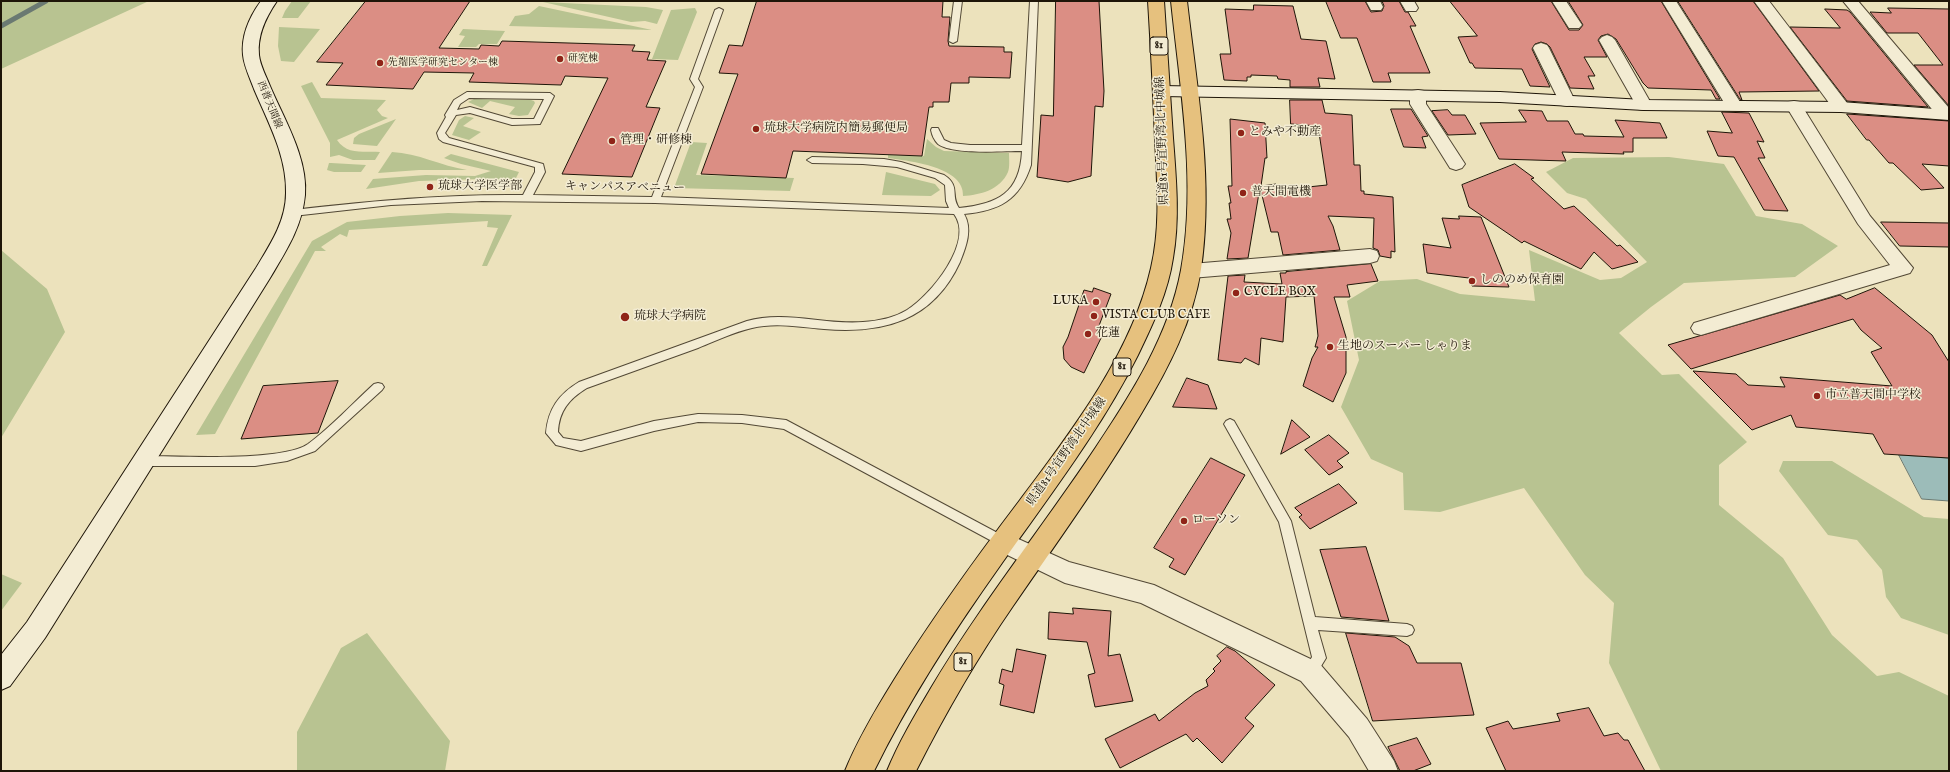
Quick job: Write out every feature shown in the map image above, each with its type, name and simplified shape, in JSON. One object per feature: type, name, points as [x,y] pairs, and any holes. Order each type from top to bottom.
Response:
[{"type":"main road","name":"県道81号宜野湾北中城線","points":[[859,771],[875,737],[910,678],[973,583],[1083,433],[1105,398],[1123,366],[1152,302],[1165,247],[1166,184],[1156,1]]},
{"type":"main road","name":"81","points":[[901,771],[942,694],[1004,599],[1034,558],[1110,446],[1147,385],[1178,321],[1190,271],[1195,234],[1197,190],[1195,138],[1179,1]]},
{"type":"street","name":"西普天間線","points":[[1,677],[36,630],[264,273],[285,235],[293,213],[296,190],[290,156],[251,56],[250,42],[254,29],[269,1]]},
{"type":"street","points":[[1559,1],[1574,25]]},
{"type":"street","points":[[1669,1],[1734,105]]},
{"type":"street","points":[[1761,1],[1841,107]]},
{"type":"street","points":[[1850,1],[1948,115]]},
{"type":"street","points":[[1607,40],[1644,105]]},
{"type":"street","points":[[1541,48],[1567,101]]},
{"type":"street","points":[[1162,91],[1500,97],[1644,105],[1841,107],[1948,115]]},
{"type":"street","points":[[1418,95],[1418,104],[1456,164]]},
{"type":"street","points":[[1701,328],[1903,268],[1864,220],[1794,106]]},
{"type":"street","points":[[1190,271],[1370,256]]},
{"type":"street","points":[[1003,542],[1066,572],[1144,593],[1310,672],[1358,728],[1384,771]]},
{"type":"lane","points":[[954,41],[958,1]]},
{"type":"lane","name":"キャンパスアベニュー","points":[[293,213],[431,200],[526,199],[655,200],[957,210],[980,209],[995,204],[1006,198],[1017,189],[1024,177],[1027,148],[1034,1]]},
{"type":"lane","points":[[655,200],[699,87],[694,79],[719,10]]},
{"type":"lane","points":[[451,117],[448,115],[457,102],[468,95],[550,96],[537,122],[512,122],[470,110],[453,113],[451,117],[442,133],[442,137],[446,140],[534,163],[540,166],[540,172],[526,199]]},
{"type":"lane","points":[[935,130],[936,137],[943,144],[956,147],[1027,148]]},
{"type":"lane","points":[[812,160],[894,164],[942,177],[950,183],[952,189],[951,202],[964,223],[962,246],[955,261],[932,296],[911,313],[881,323],[864,325],[769,322],[751,324],[583,385],[572,391],[562,400],[556,410],[552,422],[552,433],[560,442],[581,446],[654,426],[698,418],[742,419],[786,425],[1003,542]]},
{"type":"lane","points":[[144,460],[255,461],[287,456],[311,448],[378,387]]},
{"type":"lane","points":[[1230,424],[1285,521],[1319,658],[1310,672]]},
{"type":"lane","points":[[1310,624],[1407,630]]},
{"type":"green space","points":[[1,1],[149,1],[1,69]]},
{"type":"green space","points":[[292,1],[311,1],[298,18],[282,18],[285,11]]},
{"type":"green space","points":[[543,2],[646,7],[663,10],[657,24],[645,21],[631,22]]},
{"type":"green space","points":[[539,6],[652,30],[509,26],[515,16],[529,14]]},
{"type":"green space","points":[[695,8],[697,12],[678,60],[652,59],[671,10]]},
{"type":"green space","points":[[279,27],[320,29],[294,62],[281,61],[278,46]]},
{"type":"green space","points":[[463,29],[505,31],[497,44],[479,44],[476,47],[458,47],[465,36],[459,35]]},
{"type":"green space","points":[[312,82],[321,98],[386,100],[377,110],[382,116],[388,118],[337,140],[341,145],[351,150],[362,152],[380,152],[375,160],[353,160],[339,155],[330,157],[330,143],[301,86]]},
{"type":"green space","points":[[474,99],[531,100],[535,103],[528,115],[519,116],[509,114],[515,107],[490,101],[482,108],[468,102]]},
{"type":"green space","points":[[465,116],[474,118],[463,126],[481,132],[469,140],[452,135],[459,120]]},
{"type":"green space","points":[[396,119],[377,146],[353,144],[354,138],[359,134]]},
{"type":"green space","points":[[927,139],[936,147],[944,151],[1009,153],[1008,172],[995,187],[983,193],[963,196],[961,186],[955,178],[946,172],[922,164],[888,158],[888,155],[924,156]]},
{"type":"green space","points":[[691,142],[707,143],[696,175],[794,178],[790,191],[674,188]]},
{"type":"green space","points":[[392,152],[420,157],[448,166],[467,170],[419,170],[378,173]]},
{"type":"green space","points":[[451,154],[519,172],[515,180],[481,179],[419,181],[366,189],[373,179],[426,175],[475,176],[491,171],[461,164],[444,158]]},
{"type":"green space","points":[[1669,157],[1724,164],[1756,216],[1802,224],[1838,246],[1795,277],[1684,283],[1619,333],[1662,375],[1679,374],[1747,442],[1719,465],[1719,505],[1783,558],[1832,635],[1877,676],[1899,672],[1949,696],[1949,771],[1661,771],[1609,663],[1614,603],[1585,575],[1524,488],[1440,512],[1404,510],[1403,473],[1371,459],[1341,407],[1359,360],[1347,301],[1380,281],[1417,279],[1460,294],[1535,301],[1529,250],[1600,280],[1621,278],[1647,262],[1586,199],[1567,193],[1546,172],[1573,158]]},
{"type":"green space","points":[[329,163],[366,165],[361,172],[334,172],[327,170]]},
{"type":"green space","points":[[886,172],[935,184],[940,190],[931,196],[882,195]]},
{"type":"green space","points":[[448,213],[512,215],[487,266],[482,266],[498,228],[487,227],[488,221],[349,230],[347,237],[340,234],[321,247],[326,251],[315,251],[215,434],[196,435],[312,241],[347,222],[400,216]]},
{"type":"green space","points":[[1,250],[47,289],[65,332],[1,438]]},
{"type":"green space","points":[[1783,461],[1832,461],[1924,517],[1949,519],[1949,635],[1901,618],[1886,597],[1882,570],[1857,540],[1828,535],[1779,471]]},
{"type":"green space","points":[[1,574],[22,583],[1,611]]},
{"type":"green space","points":[[367,633],[450,741],[445,771],[297,771],[297,732],[341,648]]},
{"type":"water","points":[[1899,455],[1949,458],[1949,501],[1922,499]]},
{"type":"building","points":[[366,1],[470,1],[439,48],[479,49],[481,45],[499,46],[502,41],[635,45],[632,51],[650,52],[647,60],[666,61],[646,107],[660,108],[632,177],[562,174],[608,78],[565,76],[561,85],[469,82],[474,73],[424,72],[413,89],[326,85],[343,63],[317,62]]},
{"type":"building","points":[[757,1],[943,1],[942,17],[950,17],[949,46],[1004,47],[1004,52],[1012,52],[1010,78],[969,77],[969,83],[951,83],[949,102],[933,102],[933,107],[929,107],[922,156],[793,151],[786,178],[701,174],[738,74],[719,73],[729,45],[742,46]]},
{"type":"building","points":[[1056,1],[1099,1],[1104,91],[1103,107],[1095,106],[1091,176],[1068,182],[1037,177],[1041,115],[1053,116]]},
{"type":"building","points":[[1326,1],[1365,1],[1371,12],[1382,11],[1384,6],[1382,1],[1399,1],[1405,12],[1408,12],[1416,26],[1410,26],[1430,73],[1388,73],[1391,82],[1373,82],[1357,38],[1341,38]]},
{"type":"building","points":[[1450,1],[1551,1],[1569,30],[1579,30],[1583,25],[1568,1],[1661,1],[1720,99],[1716,99],[1711,90],[1648,88],[1643,83],[1616,39],[1608,34],[1601,36],[1598,40],[1607,57],[1584,57],[1595,76],[1588,76],[1594,89],[1570,88],[1550,47],[1541,42],[1535,44],[1532,49],[1550,87],[1530,86],[1522,69],[1475,68],[1472,63],[1470,63],[1458,37],[1477,36]]},
{"type":"building","points":[[1678,1],[1753,1],[1819,91],[1739,92],[1742,100],[1740,99]]},
{"type":"building","points":[[1254,5],[1293,6],[1301,39],[1326,41],[1335,79],[1318,78],[1320,87],[1290,87],[1290,80],[1278,79],[1277,76],[1251,75],[1251,77],[1247,77],[1247,81],[1224,80],[1220,54],[1231,54],[1225,9],[1253,10]]},
{"type":"building","points":[[1888,8],[1949,9],[1949,106],[1914,65],[1943,65],[1918,33],[1887,33],[1870,12],[1891,13]]},
{"type":"building","points":[[1825,9],[1847,10],[1850,12],[1928,107],[1847,101],[1790,27],[1840,28]]},
{"type":"building","points":[[1290,100],[1322,100],[1325,113],[1352,115],[1354,165],[1360,165],[1361,191],[1364,191],[1364,194],[1393,197],[1395,252],[1391,251],[1391,258],[1380,256],[1378,250],[1373,248],[1374,218],[1328,216],[1333,226],[1340,250],[1283,255],[1278,232],[1271,232],[1260,187],[1248,258],[1227,259],[1231,233],[1227,219],[1231,219],[1229,203],[1231,203],[1228,186],[1232,186],[1230,119],[1265,123],[1267,158],[1265,158],[1261,186],[1276,184],[1279,190],[1327,185],[1318,126],[1291,124]]},
{"type":"building","points":[[1391,109],[1411,109],[1428,136],[1422,137],[1426,148],[1404,147]]},
{"type":"building","points":[[1448,110],[1452,115],[1465,115],[1476,134],[1448,135],[1432,111]]},
{"type":"building","points":[[1519,110],[1542,111],[1547,121],[1568,121],[1575,134],[1583,134],[1584,136],[1624,137],[1615,120],[1660,123],[1667,138],[1633,138],[1633,152],[1623,152],[1624,154],[1562,152],[1566,161],[1499,159],[1480,123],[1526,122]]},
{"type":"building","points":[[1722,112],[1749,113],[1764,142],[1757,141],[1765,158],[1758,158],[1788,211],[1764,210],[1734,157],[1718,156],[1707,131],[1732,133]]},
{"type":"building","points":[[1847,114],[1949,121],[1949,166],[1922,164],[1944,188],[1921,190],[1893,163],[1889,163],[1869,140],[1867,140]]},
{"type":"building","points":[[1515,164],[1534,178],[1531,179],[1564,209],[1574,206],[1617,246],[1620,245],[1638,262],[1612,269],[1594,252],[1581,269],[1524,241],[1522,243],[1469,207],[1462,185]]},
{"type":"building","points":[[1459,216],[1481,217],[1509,287],[1472,286],[1469,278],[1427,273],[1423,244],[1451,248],[1442,218],[1459,219]]},
{"type":"building","points":[[1881,222],[1949,223],[1949,247],[1900,246]]},
{"type":"building","points":[[1371,264],[1378,281],[1347,285],[1350,297],[1334,297],[1346,337],[1346,373],[1333,402],[1303,386],[1312,358],[1318,347],[1315,347],[1318,336],[1314,296],[1286,297],[1283,342],[1261,338],[1259,365],[1245,358],[1241,363],[1218,360],[1228,276],[1245,275],[1244,282],[1282,284],[1280,273]]},
{"type":"building","points":[[1094,288],[1111,294],[1097,331],[1103,334],[1084,373],[1071,367],[1064,359],[1063,347],[1068,337],[1084,290],[1092,292]]},
{"type":"building","points":[[1875,288],[1932,335],[1949,362],[1949,458],[1884,454],[1873,434],[1796,427],[1791,415],[1752,430],[1693,371],[1736,374],[1748,385],[1785,387],[1780,377],[1892,386],[1871,352],[1882,348],[1861,330],[1853,319],[1691,369],[1668,345],[1840,295],[1846,299]]},
{"type":"building","points":[[1187,378],[1208,385],[1217,409],[1173,407]]},
{"type":"building","points":[[338,381],[318,433],[241,439],[263,386]]},
{"type":"building","points":[[1292,420],[1310,437],[1281,454]]},
{"type":"building","points":[[1329,435],[1349,453],[1337,461],[1343,467],[1329,475],[1305,450]]},
{"type":"building","points":[[1211,458],[1245,475],[1185,575],[1169,567],[1174,559],[1154,548]]},
{"type":"building","points":[[1339,484],[1357,503],[1310,529],[1299,517],[1302,515],[1295,508]]},
{"type":"building","points":[[1366,547],[1389,621],[1341,617],[1320,550]]},
{"type":"building","points":[[1073,608],[1111,611],[1108,656],[1120,654],[1133,701],[1095,707],[1088,675],[1095,673],[1087,642],[1048,639],[1049,612],[1073,614]]},
{"type":"building","points":[[1346,633],[1395,637],[1409,646],[1417,663],[1461,663],[1474,715],[1373,721]]},
{"type":"building","points":[[1227,647],[1235,651],[1275,685],[1245,718],[1254,726],[1222,763],[1197,738],[1193,742],[1186,734],[1120,768],[1105,739],[1155,714],[1159,721],[1195,693],[1208,686],[1206,680],[1215,671],[1213,669],[1221,661],[1217,656]]},
{"type":"building","points":[[1017,649],[1046,655],[1034,713],[1000,705],[1004,685],[999,683],[1002,669],[1012,672]]},
{"type":"building","points":[[1589,708],[1604,736],[1618,733],[1624,740],[1628,740],[1645,771],[1506,771],[1486,728],[1508,721],[1513,729],[1560,721],[1557,714]]},
{"type":"building","points":[[1417,738],[1431,764],[1413,771],[1400,771],[1388,747]]},
{"type":"waterway","points":[[1,26],[46,1]]},
{"type":"place","name":"研究棟","points":[[560,59]]},
{"type":"place","name":"先端医学研究センター棟","points":[[380,63]]},
{"type":"place","name":"琉球大学病院内簡易郵便局","points":[[756,129]]},
{"type":"place","name":"とみや不動産","points":[[1241,133]]},
{"type":"place","name":"管理・研修棟","points":[[612,141]]},
{"type":"place","name":"琉球大学医学部","points":[[430,187]]},
{"type":"place","name":"普天間電機","points":[[1243,193]]},
{"type":"place","name":"しののめ保育園","points":[[1472,281]]},
{"type":"place","name":"CYCLE BOX","points":[[1236,293]]},
{"type":"place","name":"LUKA","points":[[1096,302]]},
{"type":"place","name":"VISTA CLUB CAFE","points":[[1094,316]]},
{"type":"place","name":"琉球大学病院","points":[[625,317]]},
{"type":"place","name":"花蓮","points":[[1088,334]]},
{"type":"place","name":"生地のスーパー しゃりま","points":[[1330,347]]},
{"type":"place","name":"市立普天間中学校","points":[[1817,396]]},
{"type":"place","name":"ローソン","points":[[1184,521]]}]
